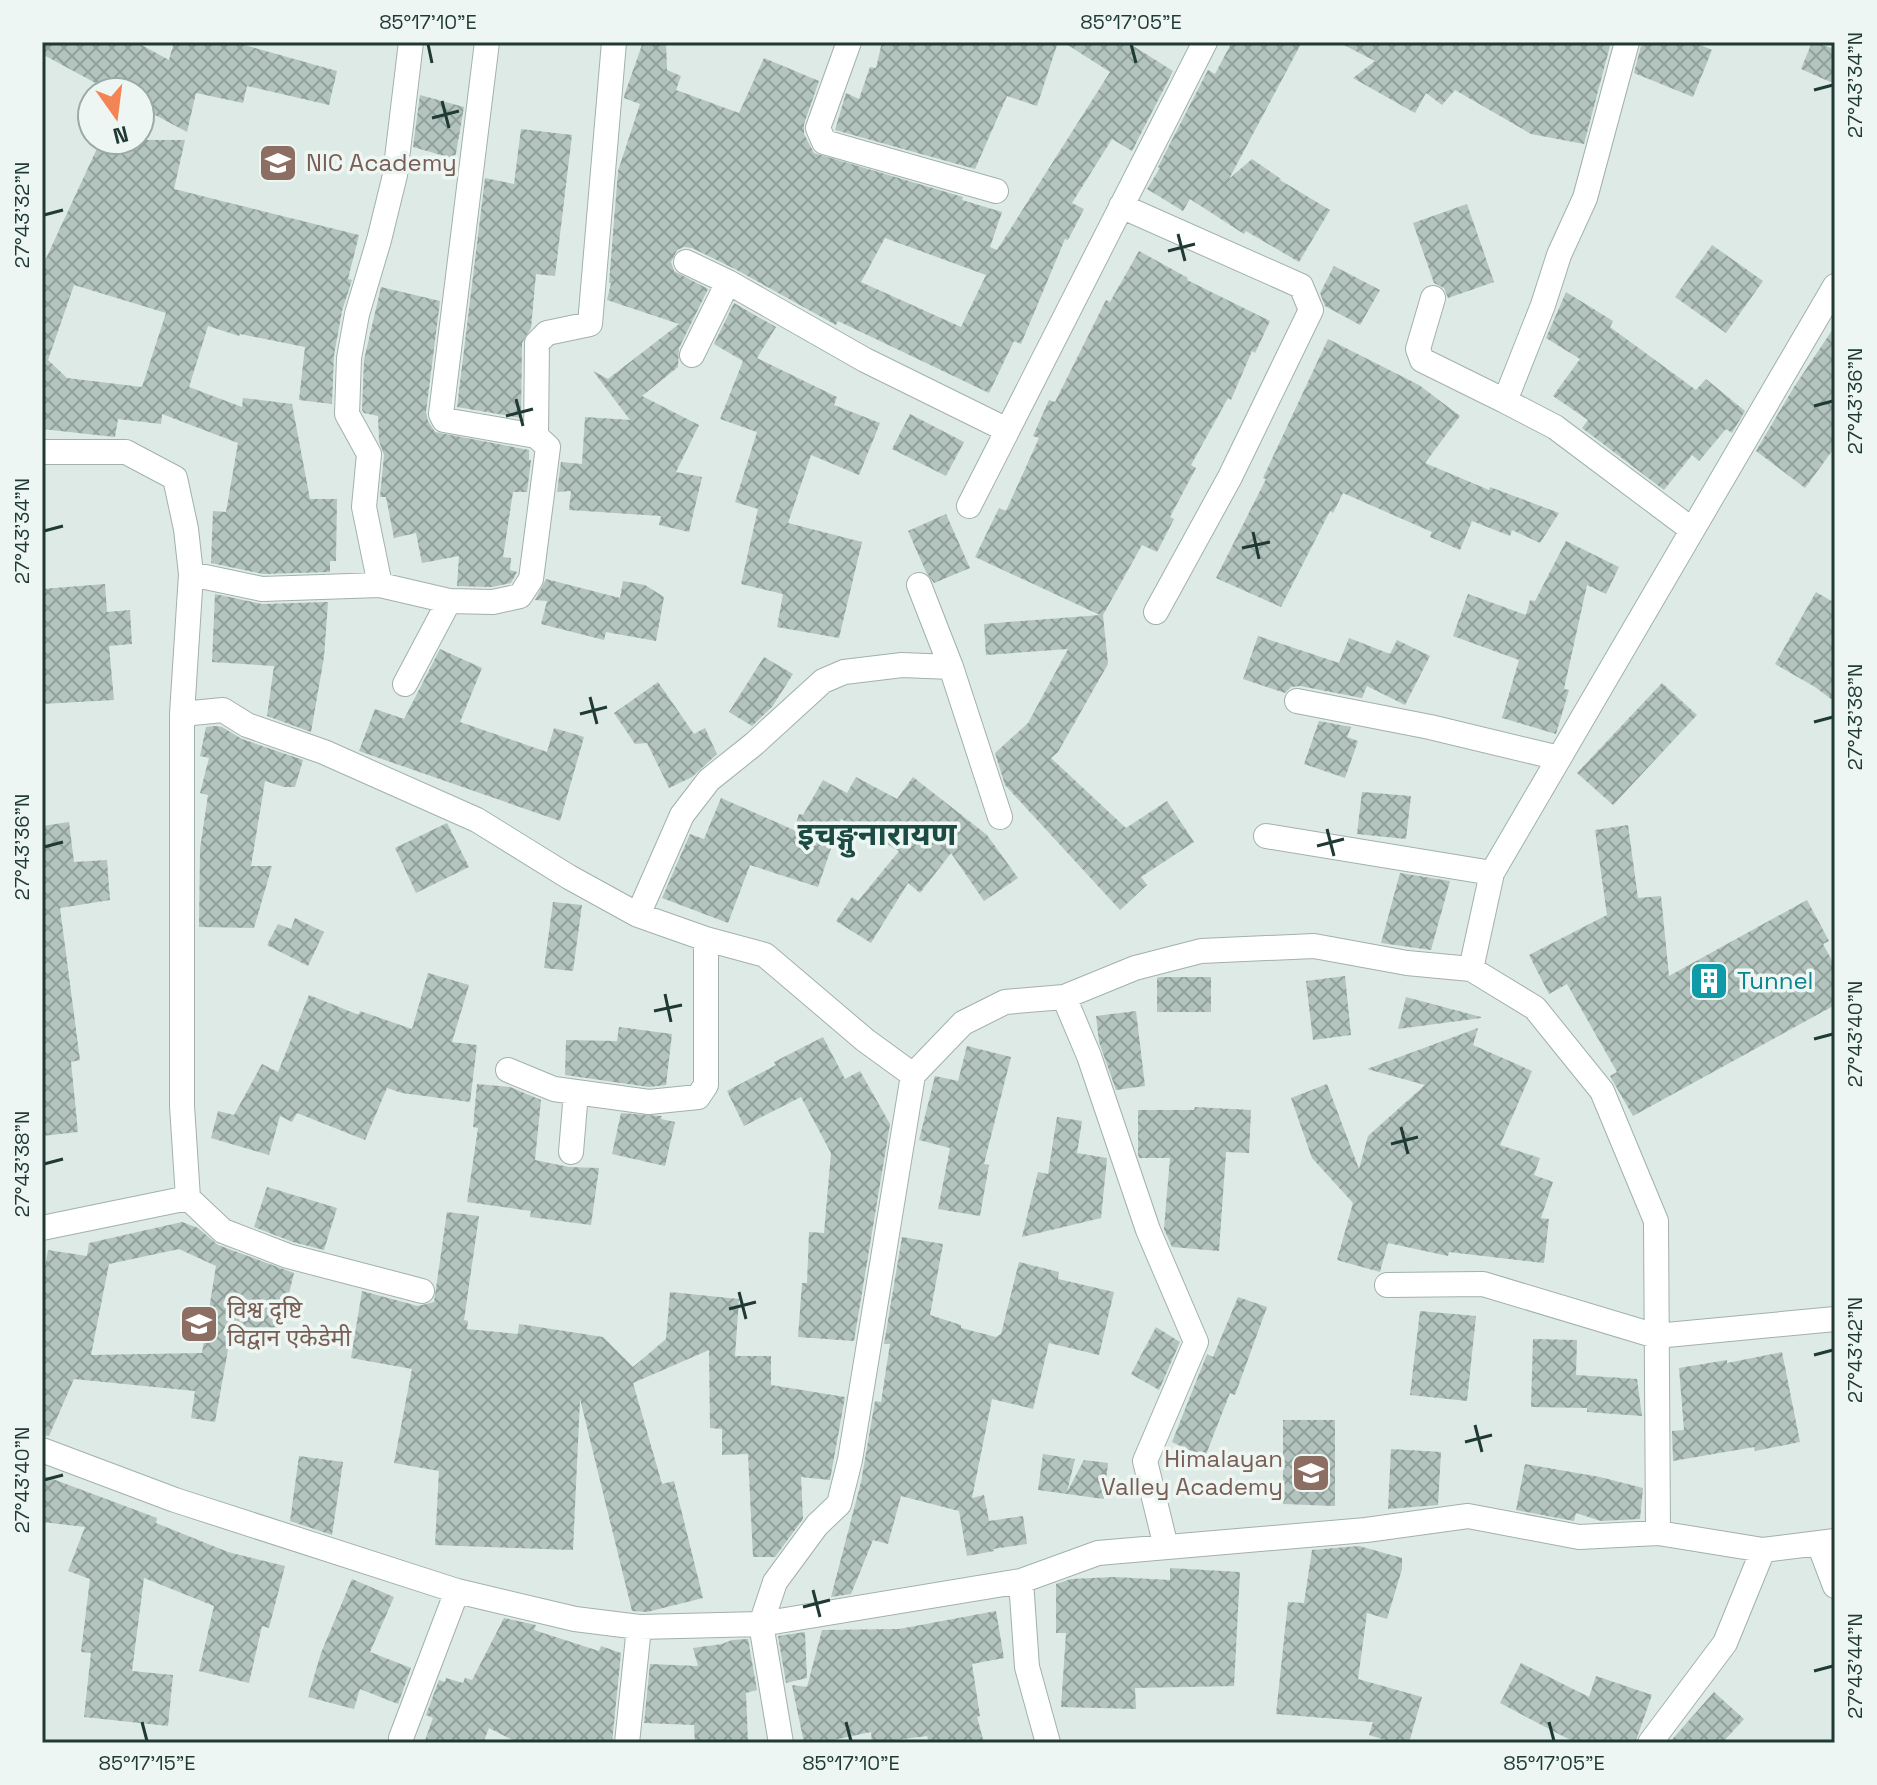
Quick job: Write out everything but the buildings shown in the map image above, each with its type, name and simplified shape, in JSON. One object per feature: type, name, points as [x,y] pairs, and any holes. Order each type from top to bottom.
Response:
[{"type":"street","points":[[380,585],[364,507],[369,454],[347,414],[349,358],[357,314],[395,175],[411,42]]},
{"type":"street","points":[[191,574],[262,589],[380,585],[449,601],[493,602],[520,596],[531,579],[548,447],[536,436],[444,420],[441,414],[487,42]]},
{"type":"street","points":[[536,436],[537,343],[547,333],[590,324],[614,42]]},
{"type":"street","points":[[849,42],[818,128],[824,142],[996,191]]},
{"type":"street","points":[[969,506],[1205,42]]},
{"type":"street","points":[[1505,401],[1559,255],[1585,198],[1627,42]]},
{"type":"street","points":[[1121,206],[1301,286],[1311,310],[1230,477],[1156,612]]},
{"type":"street","points":[[686,262],[728,282],[865,360],[1007,430]]},
{"type":"street","points":[[692,355],[728,282]]},
{"type":"street","points":[[1471,969],[1492,873],[1835,286]]},
{"type":"street","points":[[1433,298],[1418,349],[1422,360],[1555,427],[1691,529]]},
{"type":"street","points":[[42,452],[126,452],[175,478],[186,529],[191,574],[182,714],[182,1106],[188,1198],[223,1231],[288,1256],[422,1291]]},
{"type":"street","points":[[919,585],[951,667],[1000,817]]},
{"type":"street","points":[[405,684],[449,601]]},
{"type":"street","points":[[638,915],[682,815],[709,780],[823,681],[844,672],[902,665],[951,667]]},
{"type":"street","points":[[1297,701],[1430,727],[1559,758]]},
{"type":"street","points":[[182,714],[223,710],[247,725],[324,752],[477,820],[638,915],[706,939],[765,955],[865,1040],[913,1075]]},
{"type":"street","points":[[1266,836],[1492,873]]},
{"type":"street","points":[[508,1070],[554,1089],[649,1102],[698,1097],[706,1085],[706,939]]},
{"type":"street","points":[[781,1743],[761,1624],[775,1582],[817,1525],[839,1504],[850,1460],[913,1075],[963,1023],[1005,1002],[1064,997],[1135,968],[1201,951],[1314,946],[1407,963],[1471,969],[1535,1008],[1602,1091],[1656,1221],[1658,1533]]},
{"type":"street","points":[[1064,997],[1089,1056],[1148,1230],[1196,1342],[1145,1461],[1166,1547]]},
{"type":"street","points":[[571,1152],[576,1092]]},
{"type":"street","points":[[42,1228],[188,1198]]},
{"type":"street","points":[[1387,1285],[1483,1284],[1656,1336],[1835,1319]]},
{"type":"street","points":[[42,1450],[175,1500],[457,1591],[575,1619],[639,1627],[761,1624],[1021,1581],[1098,1553],[1366,1530],[1468,1516],[1579,1537],[1658,1533],[1763,1550],[1827,1543],[1835,1586]]},
{"type":"street","points":[[1650,1743],[1725,1643],[1763,1550]]},
{"type":"street","points":[[1021,1581],[1027,1667],[1048,1743]]},
{"type":"street","points":[[401,1743],[457,1591]]},
{"type":"street","points":[[627,1743],[639,1627]]},
{"type":"place","name":"NIC Academy","points":[[278,163]]},
{"type":"place","name":"Tunnel","points":[[1709,981]]},
{"type":"place","name":"विश्व दृष्टि विद्वान एकेडेमी","points":[[199,1324]]},
{"type":"place","name":"Himalayan Valley Academy","points":[[1311,1473]]},
{"type":"district","name":"इचङ्गुनारायण","points":[[877,834]]}]
